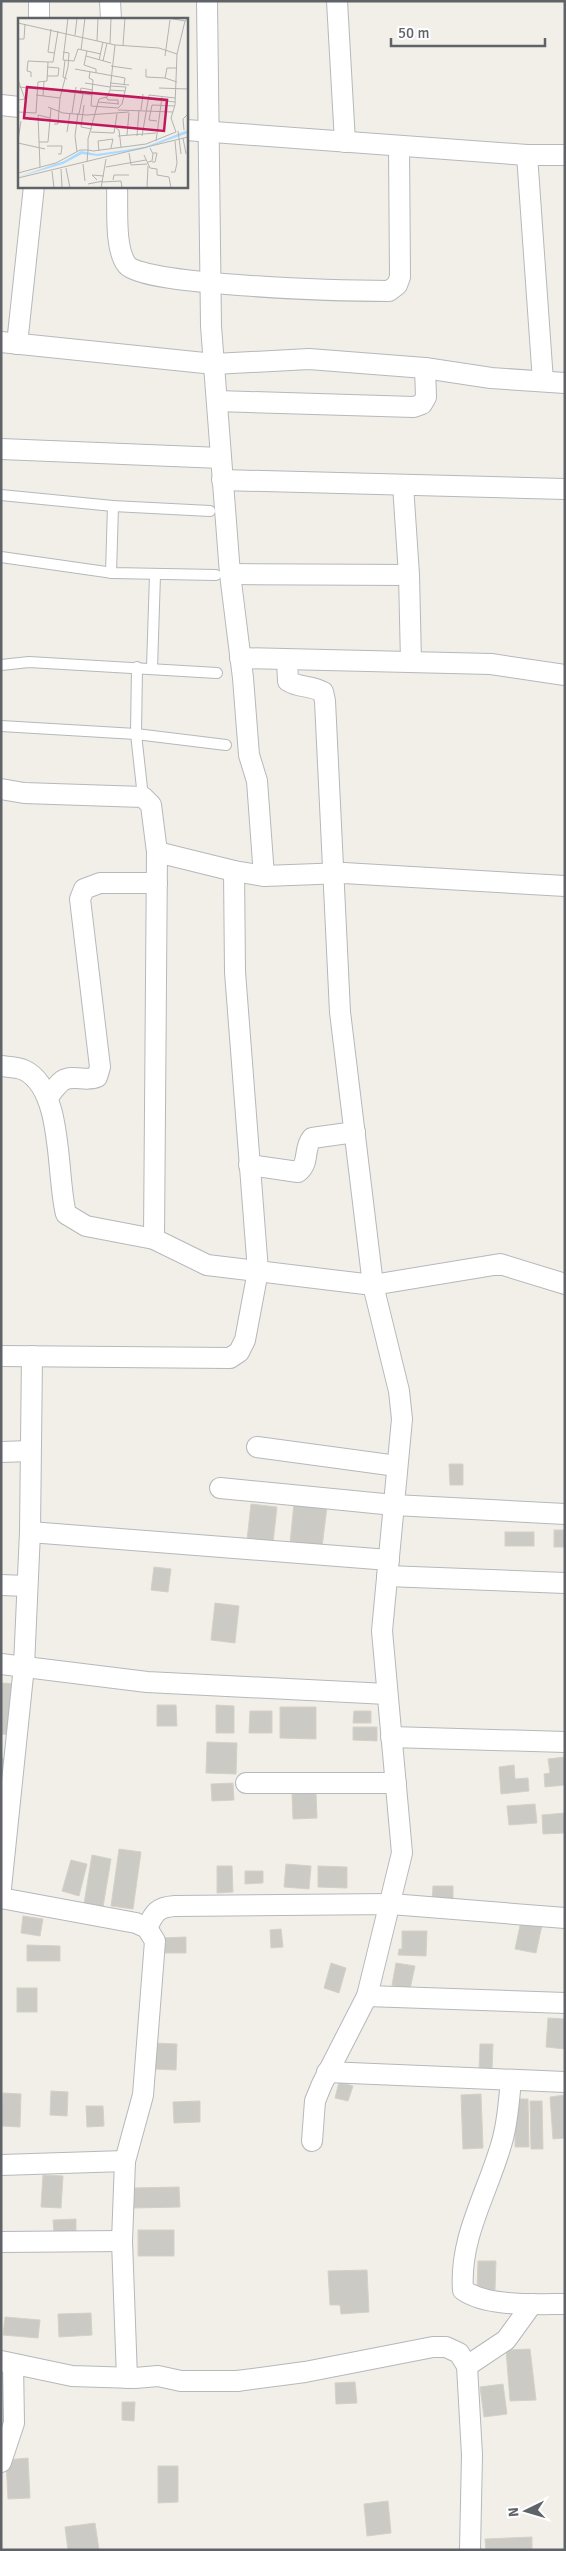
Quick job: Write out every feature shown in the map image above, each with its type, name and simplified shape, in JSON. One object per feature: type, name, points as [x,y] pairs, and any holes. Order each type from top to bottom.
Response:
[{"type":"street","points":[[39,1],[39,18]]},
{"type":"street","points":[[110,1],[111,18]]},
{"type":"street","points":[[208,1],[211,284],[222,480],[223,574],[240,658],[249,755],[257,781],[264,876]]},
{"type":"street","points":[[337,1],[345,142]]},
{"type":"street","points":[[1,105],[18,107]]},
{"type":"street","points":[[188,130],[527,155],[565,155]]},
{"type":"street","points":[[117,188],[121,252],[127,265],[139,272],[211,284],[389,291],[397,285],[400,276],[399,146]]},
{"type":"street","points":[[527,155],[543,381]]},
{"type":"street","points":[[34,188],[9,343],[214,364],[309,359],[425,368],[491,378],[565,383]]},
{"type":"street","points":[[217,401],[414,407],[422,404],[426,397],[425,368]]},
{"type":"street","points":[[1,449],[220,458]]},
{"type":"street","points":[[222,480],[565,489]]},
{"type":"street","points":[[403,485],[409,575],[411,662]]},
{"type":"street","points":[[223,574],[409,575]]},
{"type":"street","points":[[240,658],[491,664],[565,675]]},
{"type":"street","points":[[287,660],[288,680],[295,686],[316,688],[323,692],[326,701],[340,1012],[373,1284],[399,1391],[402,1419],[382,1631],[402,1853],[367,1996],[315,2101],[312,2141]]},
{"type":"street","points":[[1,789],[24,792],[143,797],[152,805],[157,852],[154,1239]]},
{"type":"street","points":[[157,852],[234,871],[264,876],[398,875],[565,886]]},
{"type":"street","points":[[1,1356],[230,1358],[240,1352],[245,1340],[258,1271],[234,948],[234,871]]},
{"type":"street","points":[[48,1097],[62,1081],[74,1077],[90,1080],[98,1077],[100,1067],[80,899],[84,889],[100,883],[157,883]]},
{"type":"street","points":[[1,1066],[24,1070],[37,1080],[48,1097],[66,1214],[86,1226],[154,1239],[207,1265],[373,1284],[500,1264],[565,1284]]},
{"type":"street","points":[[249,1165],[298,1172],[304,1168],[307,1159],[306,1145],[312,1138],[354,1132]]},
{"type":"street","points":[[1,1888],[24,1666],[30,1532],[32,1356]]},
{"type":"street","points":[[257,1447],[398,1466]]},
{"type":"street","points":[[1,1452],[30,1452]]},
{"type":"street","points":[[220,1488],[394,1505],[565,1514]]},
{"type":"street","points":[[30,1532],[388,1568],[565,1583]]},
{"type":"street","points":[[1,1585],[27,1586]]},
{"type":"street","points":[[1,1664],[147,1682],[387,1694]]},
{"type":"street","points":[[391,1737],[565,1742]]},
{"type":"street","points":[[246,1783],[396,1783]]},
{"type":"street","points":[[1,1898],[136,1923],[147,1928],[155,1941],[143,2095],[126,2161],[122,2241],[127,2378]]},
{"type":"street","points":[[147,1928],[155,1911],[164,1907],[391,1904],[565,1918]]},
{"type":"street","points":[[367,1996],[565,2003]]},
{"type":"street","points":[[328,2072],[565,2082]]},
{"type":"street","points":[[511,2080],[503,2138],[471,2227],[463,2284],[464,2290],[475,2298],[532,2304],[565,2304]]},
{"type":"street","points":[[1,2165],[126,2161]]},
{"type":"street","points":[[1,2242],[122,2241]]},
{"type":"street","points":[[467,2366],[506,2340],[532,2304]]},
{"type":"street","points":[[1,2462],[14,2423],[7,2363],[72,2376],[127,2378],[158,2376],[181,2381],[237,2381],[305,2372],[433,2347],[446,2347],[459,2353],[467,2366],[472,2455],[470,2550]]},
{"type":"lane","points":[[1,495],[113,506],[210,511]]},
{"type":"lane","points":[[111,573],[113,506]]},
{"type":"lane","points":[[1,557],[111,573],[155,575],[223,574]]},
{"type":"lane","points":[[152,668],[155,575]]},
{"type":"lane","points":[[1,665],[29,662],[217,673]]},
{"type":"lane","points":[[137,667],[136,734],[143,797]]},
{"type":"lane","points":[[1,726],[136,734],[226,745]]},
{"type":"building","points":[[449,1464],[463,1464],[463,1485],[450,1485]]},
{"type":"building","points":[[294,1503],[327,1507],[322,1547],[290,1543]]},
{"type":"building","points":[[251,1504],[277,1507],[273,1543],[247,1540]]},
{"type":"building","points":[[554,1530],[565,1530],[565,1547],[554,1547]]},
{"type":"building","points":[[505,1532],[534,1532],[534,1546],[505,1546]]},
{"type":"building","points":[[154,1567],[171,1569],[168,1592],[151,1590]]},
{"type":"building","points":[[215,1603],[239,1606],[235,1643],[211,1640]]},
{"type":"building","points":[[1,1683],[18,1684],[13,1735],[1,1734]]},
{"type":"building","points":[[157,1705],[176,1705],[177,1726],[157,1726]]},
{"type":"building","points":[[216,1705],[234,1706],[234,1733],[216,1733]]},
{"type":"building","points":[[280,1707],[316,1707],[316,1739],[280,1738]]},
{"type":"building","points":[[250,1711],[272,1711],[272,1733],[249,1733]]},
{"type":"building","points":[[354,1711],[371,1711],[371,1723],[353,1723]]},
{"type":"building","points":[[353,1727],[377,1727],[377,1741],[353,1740]]},
{"type":"building","points":[[207,1742],[237,1743],[236,1774],[206,1773]]},
{"type":"building","points":[[565,1757],[565,1785],[545,1787],[544,1774],[550,1773],[548,1759]]},
{"type":"building","points":[[1,1758],[6,1759],[1,1795]]},
{"type":"building","points":[[514,1765],[515,1779],[528,1778],[529,1791],[501,1794],[499,1767]]},
{"type":"building","points":[[233,1783],[234,1800],[212,1801],[211,1784]]},
{"type":"building","points":[[316,1793],[317,1818],[293,1819],[292,1794]]},
{"type":"building","points":[[535,1804],[537,1823],[509,1825],[507,1806]]},
{"type":"building","points":[[565,1813],[565,1833],[543,1834],[542,1815]]},
{"type":"building","points":[[119,1849],[141,1852],[133,1909],[111,1906]]},
{"type":"building","points":[[92,1855],[111,1859],[103,1907],[84,1904]]},
{"type":"building","points":[[71,1860],[87,1864],[79,1896],[62,1891]]},
{"type":"building","points":[[286,1864],[311,1866],[309,1889],[284,1887]]},
{"type":"building","points":[[217,1866],[232,1866],[233,1892],[217,1893]]},
{"type":"building","points":[[318,1866],[347,1867],[347,1888],[318,1887]]},
{"type":"building","points":[[245,1871],[263,1871],[263,1883],[245,1884]]},
{"type":"building","points":[[433,1886],[453,1886],[453,1904],[432,1903]]},
{"type":"building","points":[[23,1916],[43,1919],[40,1936],[21,1933]]},
{"type":"building","points":[[521,1921],[542,1925],[536,1953],[515,1949]]},
{"type":"building","points":[[281,1929],[283,1947],[271,1948],[270,1930]]},
{"type":"building","points":[[402,1931],[427,1931],[426,1956],[398,1955],[399,1949],[402,1949]]},
{"type":"building","points":[[186,1937],[186,1953],[160,1953],[159,1938]]},
{"type":"building","points":[[27,1945],[60,1946],[60,1961],[27,1961]]},
{"type":"building","points":[[331,1963],[346,1968],[339,1993],[324,1988]]},
{"type":"building","points":[[396,1963],[415,1966],[410,1989],[392,1985]]},
{"type":"building","points":[[17,1988],[37,1988],[37,2012],[17,2012]]},
{"type":"building","points":[[548,2018],[565,2019],[565,2049],[546,2047]]},
{"type":"building","points":[[155,2043],[177,2044],[176,2070],[155,2069]]},
{"type":"building","points":[[480,2044],[493,2044],[492,2071],[479,2071]]},
{"type":"building","points":[[339,2082],[353,2086],[348,2101],[335,2098]]},
{"type":"building","points":[[51,2091],[68,2092],[67,2116],[50,2115]]},
{"type":"building","points":[[3,2093],[21,2094],[20,2127],[2,2126]]},
{"type":"building","points":[[481,2094],[483,2148],[463,2149],[461,2095]]},
{"type":"building","points":[[565,2095],[565,2138],[553,2139],[550,2097]]},
{"type":"building","points":[[515,2099],[528,2099],[529,2147],[515,2147]]},
{"type":"building","points":[[200,2101],[200,2122],[174,2123],[173,2102]]},
{"type":"building","points":[[530,2101],[542,2101],[543,2149],[531,2149]]},
{"type":"building","points":[[86,2106],[103,2106],[104,2126],[87,2127]]},
{"type":"building","points":[[43,2175],[63,2176],[61,2208],[41,2207]]},
{"type":"building","points":[[179,2187],[180,2207],[133,2208],[133,2188]]},
{"type":"building","points":[[76,2219],[76,2231],[54,2232],[53,2220]]},
{"type":"building","points":[[138,2230],[174,2230],[174,2256],[138,2256]]},
{"type":"building","points":[[478,2261],[496,2261],[495,2290],[477,2290]]},
{"type":"building","points":[[367,2270],[369,2312],[341,2314],[340,2305],[330,2305],[328,2271]]},
{"type":"building","points":[[91,2313],[92,2335],[59,2337],[58,2314]]},
{"type":"building","points":[[5,2317],[40,2320],[38,2338],[3,2335]]},
{"type":"building","points":[[530,2349],[536,2400],[510,2401],[506,2350]]},
{"type":"building","points":[[355,2382],[357,2403],[336,2404],[335,2383]]},
{"type":"building","points":[[503,2384],[507,2414],[484,2417],[480,2387]]},
{"type":"building","points":[[122,2402],[135,2402],[134,2421],[122,2420]]},
{"type":"building","points":[[28,2458],[30,2498],[8,2499],[6,2460]]},
{"type":"building","points":[[158,2466],[178,2466],[178,2502],[158,2503]]},
{"type":"building","points":[[388,2501],[391,2533],[367,2536],[364,2504]]},
{"type":"building","points":[[95,2523],[99,2550],[68,2550],[65,2527]]},
{"type":"building","points":[[532,2537],[532,2550],[486,2550],[485,2539]]}]
